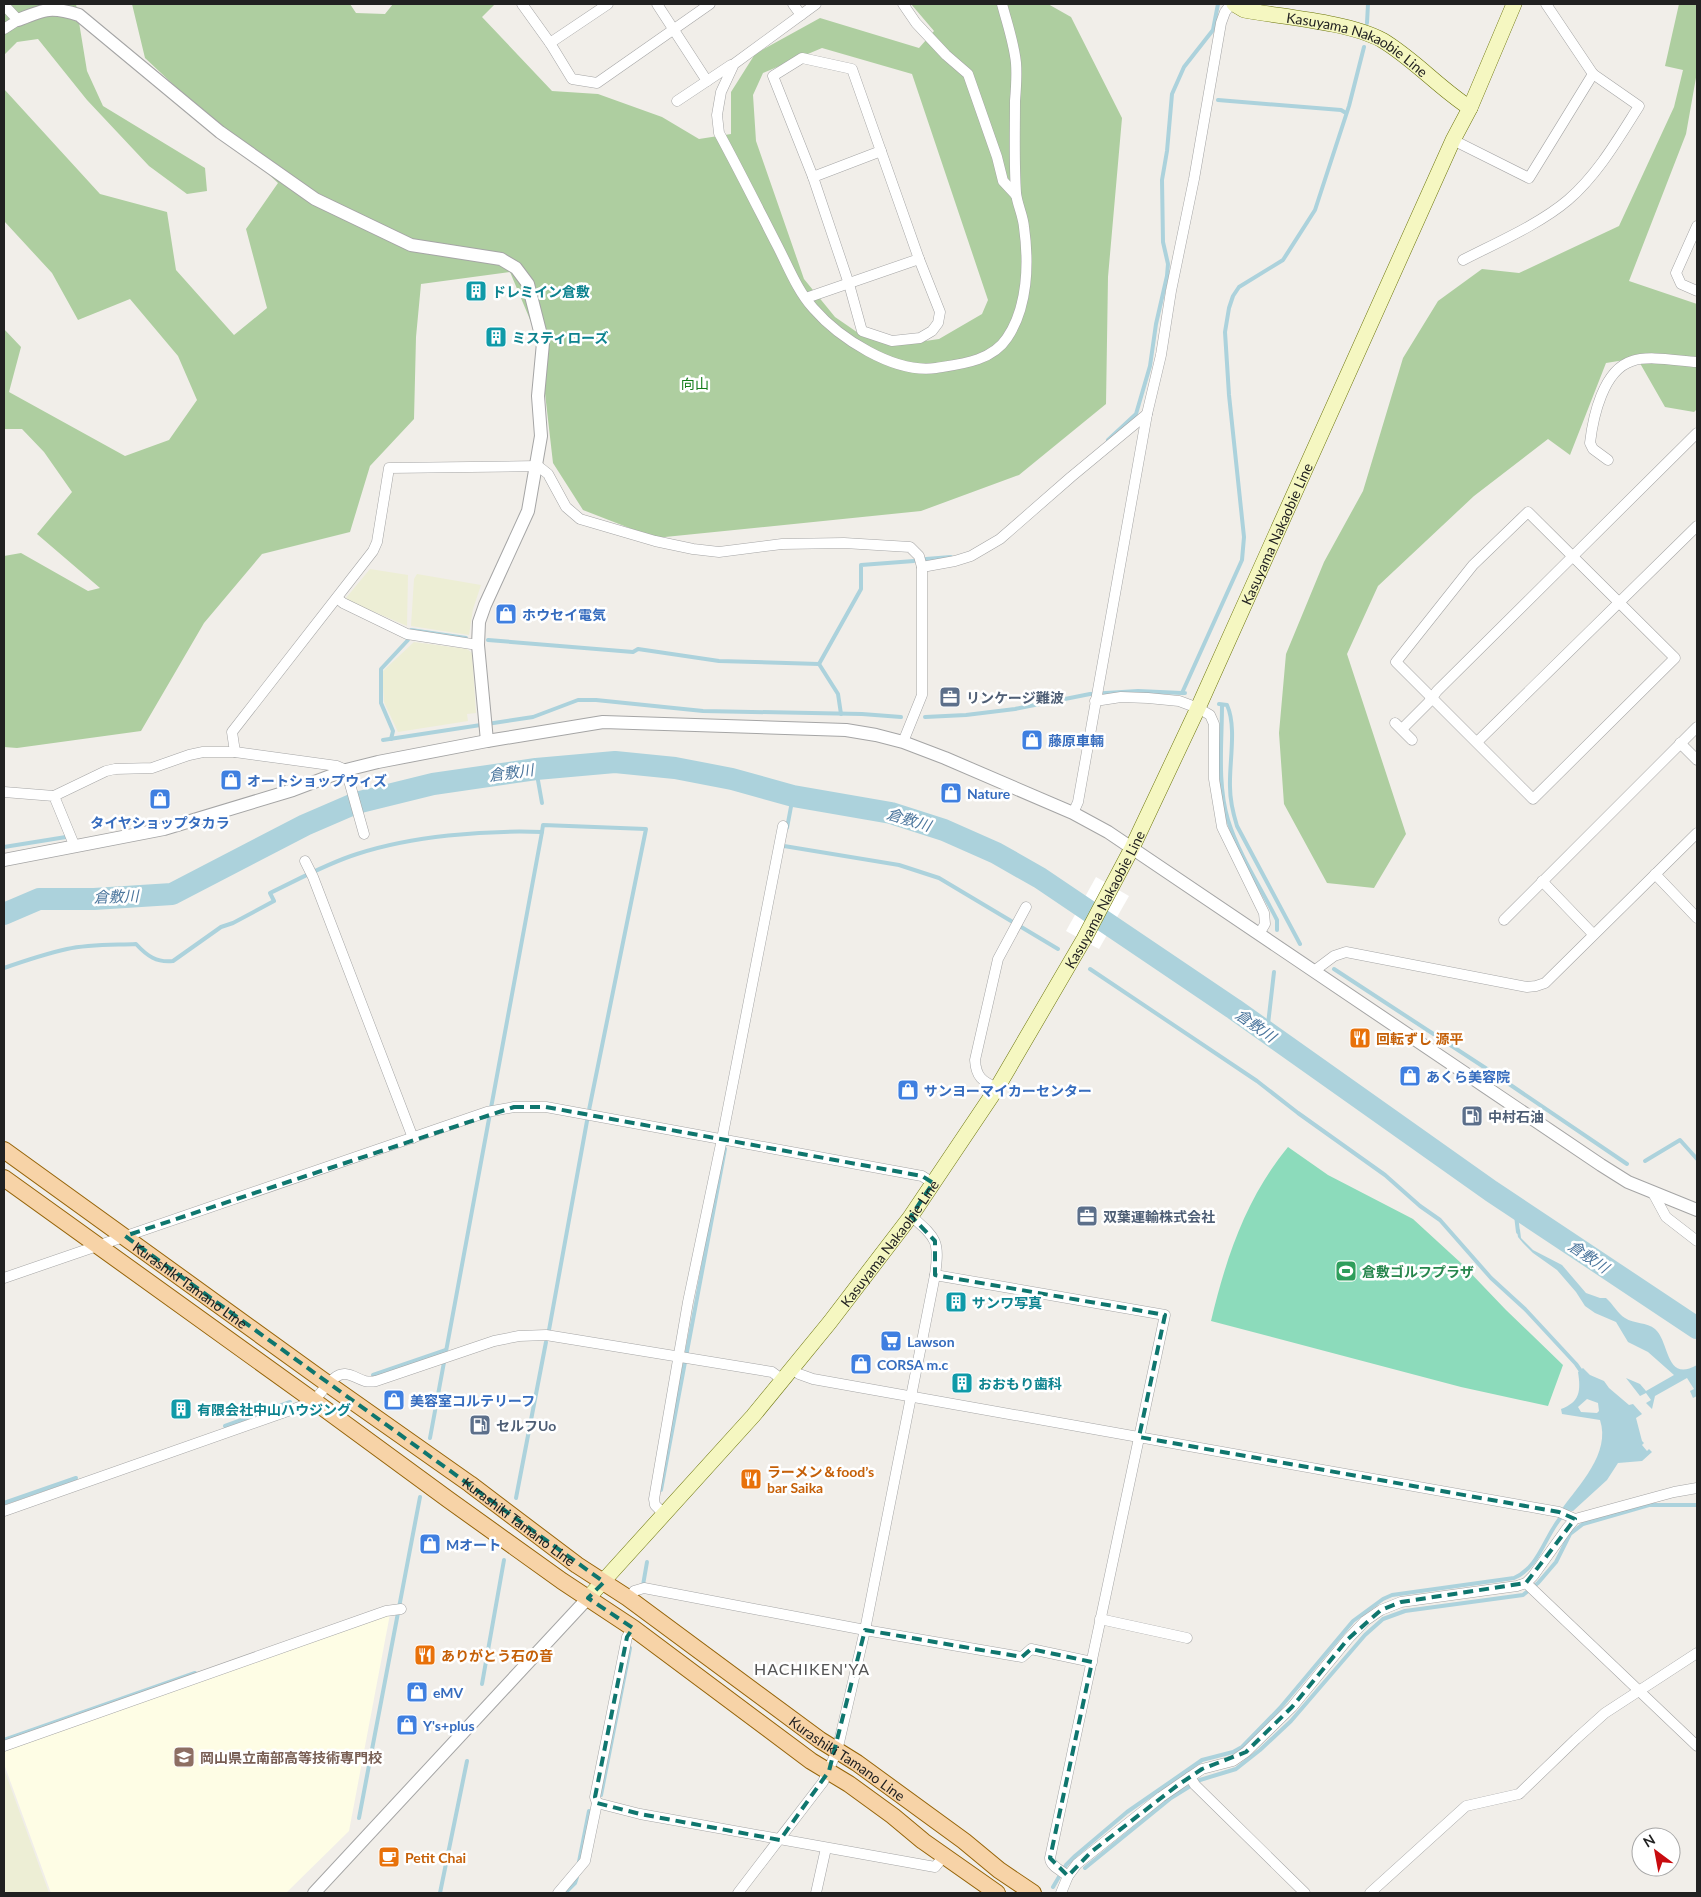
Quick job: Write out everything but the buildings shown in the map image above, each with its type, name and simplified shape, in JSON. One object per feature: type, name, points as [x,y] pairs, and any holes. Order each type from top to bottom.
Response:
[{"type":"main road","name":"Kasuyama Nakaobie Line","points":[[1232,4],[1244,10],[1342,26],[1380,39],[1409,59],[1470,108]]},
{"type":"main road","name":"Kasuyama Nakaobie Line","points":[[588,1598],[704,1472],[788,1374],[911,1216],[997,1088],[1084,939],[1132,848],[1198,708],[1470,108],[1514,4]]},
{"type":"main road","name":"Kurashiki Tamano Line","points":[[4,1150],[470,1484],[577,1565],[628,1598],[857,1763],[964,1841],[999,1870],[1033,1893]]},
{"type":"main road","name":"Kurashiki Tamano Line","points":[[4,1178],[449,1500],[588,1598],[634,1628],[811,1760],[893,1816],[944,1856],[997,1893]]},
{"type":"street","points":[[522,4],[550,43],[572,80],[597,83],[710,4]]},
{"type":"street","points":[[550,43],[608,4]]},
{"type":"street","points":[[657,4],[707,81]]},
{"type":"street","points":[[793,4],[801,14]]},
{"type":"street","points":[[677,100],[734,64],[816,4]]},
{"type":"street","points":[[903,4],[916,23],[946,56],[968,74],[997,158],[1002,181],[1016,195]]},
{"type":"street","points":[[734,64],[721,92],[717,115],[719,133],[806,298],[828,324],[859,345],[894,363],[912,368],[931,369],[977,360],[994,352],[1007,339],[1018,318],[1024,295],[1026,268],[1024,226],[1016,195],[1016,64],[1002,4]]},
{"type":"street","points":[[1073,814],[1078,802],[1147,414],[1194,179],[1222,23],[1225,12],[1232,4]]},
{"type":"street","points":[[1463,260],[1538,220],[1568,200],[1602,164],[1639,106],[1592,74],[1546,4]]},
{"type":"street","points":[[4,5],[18,20]]},
{"type":"street","points":[[4,29],[18,20],[41,11],[59,9],[79,15],[220,132],[315,199],[411,245],[501,259],[516,268],[528,284],[543,343],[538,396],[541,436],[538,466],[528,511],[479,622],[478,645],[486,730]]},
{"type":"street","points":[[802,58],[852,69],[919,259],[940,312],[938,323],[932,330],[920,338],[892,341],[862,331],[849,284],[813,177],[773,76],[802,58]]},
{"type":"street","points":[[1454,140],[1528,178],[1592,74]]},
{"type":"street","points":[[813,177],[881,151]]},
{"type":"street","points":[[1697,226],[1676,273],[1681,284],[1697,291]]},
{"type":"street","points":[[806,298],[919,259]]},
{"type":"street","points":[[1608,460],[1593,449],[1590,444],[1603,388],[1613,374],[1631,361],[1644,359],[1697,362]]},
{"type":"street","points":[[922,566],[955,561],[971,556],[1000,539],[1147,414]]},
{"type":"street","points":[[1412,740],[1398,726],[1432,697],[1697,434]]},
{"type":"street","points":[[235,752],[232,732],[373,551],[377,542],[389,468],[538,466],[548,474],[566,507],[580,519],[624,533],[693,549],[719,552],[782,544],[844,543],[910,547],[920,556],[922,566],[922,695],[903,742]]},
{"type":"street","points":[[1528,512],[1573,556],[1675,658],[1533,800],[1396,662],[1473,565],[1528,512]]},
{"type":"street","points":[[1477,742],[1697,526]]},
{"type":"street","points":[[337,598],[343,603],[407,634],[478,645]]},
{"type":"street","points":[[1096,695],[1179,702],[1198,708],[1210,715],[1214,724],[1214,779],[1222,827],[1264,914],[1265,924],[1259,934]]},
{"type":"street","points":[[4,860],[164,829],[347,775],[486,730],[603,722],[636,722],[846,730],[876,735],[903,742],[945,758],[1073,814],[1108,832],[1601,1165],[1628,1182],[1697,1210]]},
{"type":"street","points":[[1504,920],[1697,726]]},
{"type":"street","points":[[1680,743],[1697,760]]},
{"type":"street","points":[[4,792],[54,796],[115,769],[152,768],[203,752],[235,752],[337,766],[347,775],[363,832]]},
{"type":"street","points":[[54,796],[75,847]]},
{"type":"street","points":[[664,1514],[655,1505],[654,1499],[684,1357],[688,1302],[726,1140],[783,826]]},
{"type":"street","points":[[1314,971],[1334,956],[1346,952],[1527,987],[1536,986],[1544,983],[1697,833]]},
{"type":"street","points":[[309,869],[413,1138]]},
{"type":"street","points":[[1655,874],[1697,918]]},
{"type":"street","points":[[1542,881],[1593,934]]},
{"type":"street","points":[[997,1088],[984,1082],[976,1072],[975,1060],[998,959],[1026,907]]},
{"type":"street","points":[[4,1278],[491,1111],[514,1106],[538,1107],[588,1115],[922,1176],[933,1183]]},
{"type":"street","points":[[1654,1193],[1666,1217],[1697,1241]]},
{"type":"street","points":[[738,1893],[823,1782],[837,1750],[865,1630],[938,1255],[935,1241],[927,1230],[911,1216]]},
{"type":"street","points":[[935,1275],[1165,1315],[1050,1858],[1050,1862],[1064,1872]]},
{"type":"street","points":[[4,1511],[305,1405],[314,1401],[328,1384],[339,1375],[346,1374],[363,1381],[376,1381],[494,1341],[519,1336],[546,1335],[772,1372],[799,1374],[813,1379],[910,1398],[1139,1437],[1566,1515],[1697,1488]]},
{"type":"street","points":[[1530,1587],[1543,1563],[1568,1526],[1566,1515]]},
{"type":"street","points":[[1064,1872],[1077,1864],[1161,1797],[1192,1781],[1202,1770],[1233,1761],[1246,1752],[1292,1707],[1348,1639],[1366,1621],[1381,1610],[1401,1602],[1505,1588],[1530,1587],[1697,1746]]},
{"type":"street","points":[[634,1591],[644,1588],[865,1630],[1022,1657],[1031,1649],[1092,1662]]},
{"type":"street","points":[[314,1893],[588,1598]]},
{"type":"street","points":[[4,1746],[398,1609]]},
{"type":"street","points":[[1100,1619],[1187,1638]]},
{"type":"street","points":[[558,1893],[586,1861],[597,1803],[595,1797],[627,1637],[634,1628]]},
{"type":"street","points":[[1370,1893],[1466,1806],[1519,1794],[1605,1714],[1697,1653]]},
{"type":"street","points":[[1192,1781],[1305,1893]]},
{"type":"street","points":[[597,1803],[640,1814],[935,1867],[944,1856]]},
{"type":"street","points":[[816,1893],[826,1848]]},
{"type":"street","points":[[1061,1893],[1064,1872]]},
{"type":"highlighted area","points":[[514,1107],[546,1107],[922,1176],[933,1183],[911,1216],[935,1241],[935,1275],[1165,1315],[1139,1437],[1559,1512],[1575,1519],[1526,1583],[1401,1602],[1381,1610],[1348,1639],[1292,1707],[1246,1752],[1202,1769],[1178,1785],[1091,1852],[1068,1876],[1050,1858],[1092,1662],[1031,1649],[1022,1657],[865,1630],[829,1771],[780,1840],[640,1814],[597,1803],[595,1797],[627,1637],[633,1628],[588,1598],[604,1582],[125,1236]]},
{"type":"shaded area","points":[[370,569],[408,575],[407,626],[351,602],[346,598]]},
{"type":"shaded area","points":[[417,574],[481,585],[473,609],[469,635],[411,626],[414,579]]},
{"type":"shaded area","points":[[414,642],[467,649],[472,653],[476,713],[467,714],[468,721],[398,732],[384,702],[382,672]]},
{"type":"shaded area","name":"岡山県立南部高等技術専門校","points":[[390,1614],[349,1831],[286,1893],[51,1893],[4,1764],[4,1749]]},
{"type":"shaded area","points":[[4,1769],[49,1893],[4,1893]]},
{"type":"green space","points":[[4,4],[76,4],[87,71],[103,106],[205,168],[207,191],[187,194],[149,166],[87,100],[38,39],[17,42],[4,55]]},
{"type":"green space","name":"向山","points":[[132,4],[350,4],[356,13],[385,14],[393,4],[495,4],[482,17],[552,91],[598,94],[662,117],[699,139],[731,134],[731,92],[755,54],[820,18],[919,48],[934,31],[911,4],[1048,4],[1071,17],[1122,118],[1108,277],[1106,404],[1019,475],[921,511],[655,538],[583,510],[553,463],[539,341],[510,272],[421,284],[416,337],[414,419],[370,466],[350,532],[262,554],[204,623],[141,731],[17,748],[4,747],[4,556],[21,553],[88,591],[100,588],[37,534],[72,492],[44,452],[22,429],[4,429],[4,329],[21,347],[9,392],[125,456],[169,440],[197,400],[178,356],[130,299],[78,320],[52,273],[4,221],[4,89],[100,194],[167,212],[176,270],[234,335],[267,308],[246,229],[278,183],[145,58]],"holes":[[[822,48],[912,74],[988,300],[982,314],[939,339],[898,345],[864,337],[835,317],[804,279],[756,141],[753,95],[763,73]]]},
{"type":"green space","points":[[1679,4],[1697,4],[1697,72],[1686,134],[1629,281],[1697,304],[1697,409],[1694,412],[1665,407],[1637,358],[1606,363],[1570,455],[1548,439],[1474,496],[1378,586],[1347,654],[1406,834],[1374,888],[1327,883],[1284,804],[1279,733],[1286,654],[1324,562],[1363,491],[1403,358],[1438,301],[1482,269],[1519,273],[1619,226],[1674,107],[1683,70],[1665,66]]},
{"type":"green space","name":"倉敷ゴルフプラザ","points":[[1288,1147],[1328,1175],[1413,1219],[1461,1263],[1563,1365],[1548,1406],[1461,1387],[1211,1321],[1223,1274],[1239,1230],[1260,1187]]},
{"type":"water","points":[[1516,1226],[1520,1230],[1521,1238],[1533,1250],[1562,1265],[1586,1293],[1606,1298],[1625,1318],[1655,1329],[1660,1335],[1670,1359],[1679,1369],[1687,1369],[1697,1365],[1697,1396],[1693,1398],[1690,1391],[1694,1389],[1687,1378],[1655,1396],[1652,1409],[1646,1403],[1651,1400],[1646,1393],[1640,1396],[1626,1378],[1640,1384],[1646,1391],[1674,1375],[1648,1352],[1628,1342],[1616,1322],[1595,1313],[1585,1306],[1557,1270],[1533,1253],[1523,1243],[1518,1237]]},
{"type":"water","points":[[1583,1368],[1590,1375],[1604,1381],[1609,1388],[1629,1405],[1633,1404],[1642,1414],[1636,1418],[1644,1443],[1642,1445],[1647,1451],[1649,1449],[1652,1452],[1642,1461],[1618,1463],[1607,1480],[1573,1511],[1561,1510],[1591,1468],[1601,1444],[1602,1432],[1600,1420],[1562,1414],[1561,1409],[1572,1403],[1578,1395],[1578,1372]],"holes":[[[1587,1399],[1598,1403],[1599,1411],[1597,1413],[1581,1412],[1578,1407]]]},
{"type":"pier","points":[[1096,877],[1129,896],[1099,949],[1066,931]]},
{"type":"waterway","points":[[1108,440],[1136,414],[1150,366],[1168,264],[1163,242],[1162,180],[1167,151],[1172,94],[1184,67],[1213,30],[1218,4]]},
{"type":"waterway","points":[[1367,23],[1368,4]]},
{"type":"waterway","points":[[1185,693],[1182,693],[1242,560],[1244,537],[1229,395],[1225,332],[1229,308],[1233,296],[1239,287],[1283,260],[1315,210],[1349,106],[1364,47]]},
{"type":"waterway","points":[[1218,100],[1341,110],[1346,113]]},
{"type":"waterway","points":[[926,559],[951,557]]},
{"type":"waterway","points":[[819,664],[861,589],[861,565],[914,561]]},
{"type":"waterway","points":[[411,630],[466,638]]},
{"type":"waterway","points":[[391,739],[393,731],[381,703],[381,669],[408,640]]},
{"type":"waterway","points":[[488,640],[633,652],[638,649],[719,661],[819,664],[838,694],[841,714]]},
{"type":"waterway","points":[[925,717],[966,715],[1015,709],[1090,694],[1138,691],[1182,693]]},
{"type":"waterway","points":[[383,740],[533,717],[578,700],[596,700],[703,711],[862,714],[901,717]]},
{"type":"waterway","points":[[1219,704],[1227,705],[1232,724],[1230,792],[1237,826],[1300,944]]},
{"type":"waterway","points":[[1222,705],[1221,778],[1228,820],[1238,846],[1277,920],[1277,930]]},
{"type":"waterway","name":"倉敷川","points":[[4,914],[39,899],[94,899],[172,894],[305,825],[356,803],[433,784],[536,769],[615,762],[675,768],[732,779],[793,796],[891,813],[944,830],[996,853],[1040,878],[1234,1009],[1491,1191],[1697,1328]]},
{"type":"waterway","points":[[536,769],[542,803]]},
{"type":"waterway","points":[[787,828],[793,796]]},
{"type":"waterway","points":[[4,968],[67,949],[101,945],[136,944],[144,952],[157,960],[173,961],[221,927],[233,923],[274,901],[270,893],[335,862],[378,848],[401,843],[472,833],[542,832],[543,825],[646,829],[589,1110],[549,1330]]},
{"type":"waterway","points":[[430,1438],[542,832]]},
{"type":"waterway","points":[[4,847],[66,837]]},
{"type":"waterway","points":[[784,846],[899,865],[939,878],[1058,949]]},
{"type":"waterway","points":[[1090,969],[1257,1081],[1298,1113],[1385,1175],[1420,1206],[1440,1220],[1491,1278],[1525,1309],[1583,1374]]},
{"type":"waterway","points":[[1334,969],[1487,1069],[1627,1164]]},
{"type":"waterway","points":[[1267,1033],[1274,972]]},
{"type":"waterway","points":[[1645,1161],[1680,1140],[1697,1159]]},
{"type":"waterway","points":[[661,1490],[725,1149]]},
{"type":"waterway","points":[[1515,1207],[1518,1232]]},
{"type":"waterway","points":[[516,1498],[546,1342]]},
{"type":"waterway","points":[[373,1375],[446,1350]]},
{"type":"waterway","points":[[225,1426],[290,1402]]},
{"type":"waterway","points":[[4,1503],[76,1478]]},
{"type":"waterway","points":[[359,1818],[420,1497]]},
{"type":"waterway","points":[[1085,1868],[1171,1798],[1200,1780],[1236,1769],[1260,1750],[1291,1721],[1365,1635],[1383,1619],[1405,1611],[1523,1595],[1538,1583],[1556,1562],[1570,1534],[1583,1524],[1649,1505],[1697,1505]]},
{"type":"waterway","points":[[1053,1887],[1066,1865],[1127,1812],[1202,1760],[1233,1752],[1242,1747],[1280,1708],[1353,1621],[1383,1599],[1392,1595],[1514,1578],[1530,1566],[1563,1515]]},
{"type":"waterway","points":[[482,1684],[504,1560]]},
{"type":"waterway","points":[[643,1585],[647,1562]]},
{"type":"waterway","points":[[601,1795],[630,1648]]},
{"type":"waterway","points":[[4,1740],[195,1673]]},
{"type":"waterway","points":[[440,1893],[467,1761]]},
{"type":"waterway","points":[[579,1862],[589,1811]]},
{"type":"waterway","points":[[565,1893],[575,1883],[577,1877]]},
{"type":"place","name":"ドレミイン倉敷","points":[[476,291]]},
{"type":"place","name":"ミスティローズ","points":[[496,337]]},
{"type":"place","name":"ホウセイ電気","points":[[506,614]]},
{"type":"place","name":"リンケージ難波","points":[[950,697]]},
{"type":"place","name":"藤原車輛","points":[[1032,740]]},
{"type":"place","name":"オートショップウィズ","points":[[231,780]]},
{"type":"place","name":"Nature","points":[[951,793]]},
{"type":"place","name":"タイヤショップタカラ","points":[[160,799]]},
{"type":"place","name":"回転ずし 源平","points":[[1360,1038]]},
{"type":"place","name":"あくら美容院","points":[[1410,1076]]},
{"type":"place","name":"サンヨーマイカーセンター","points":[[908,1090]]},
{"type":"place","name":"中村石油","points":[[1472,1116]]},
{"type":"place","name":"双葉運輸株式会社","points":[[1087,1216]]},
{"type":"place","name":"倉敷ゴルフプラザ","points":[[1346,1271]]},
{"type":"place","name":"サンワ写真","points":[[956,1302]]},
{"type":"place","name":"Lawson","points":[[891,1341]]},
{"type":"place","name":"CORSA m.c","points":[[861,1364]]},
{"type":"place","name":"おおもり歯科","points":[[962,1383]]},
{"type":"place","name":"美容室コルテリーフ","points":[[394,1400]]},
{"type":"place","name":"有限会社中山ハウジング","points":[[181,1409]]},
{"type":"place","name":"セルフUo","points":[[480,1425]]},
{"type":"place","name":"ラーメン＆food’s bar Saika","points":[[751,1479]]},
{"type":"place","name":"Mオート","points":[[430,1544]]},
{"type":"place","name":"ありがとう石の音","points":[[425,1655]]},
{"type":"place","name":"eMV","points":[[417,1692]]},
{"type":"place","name":"Y's+plus","points":[[407,1725]]},
{"type":"place","name":"岡山県立南部高等技術専門校","points":[[184,1757]]},
{"type":"place","name":"Petit Chai","points":[[389,1857]]},
{"type":"district","name":"HACHIKEN'YA","points":[[812,1668]]}]
